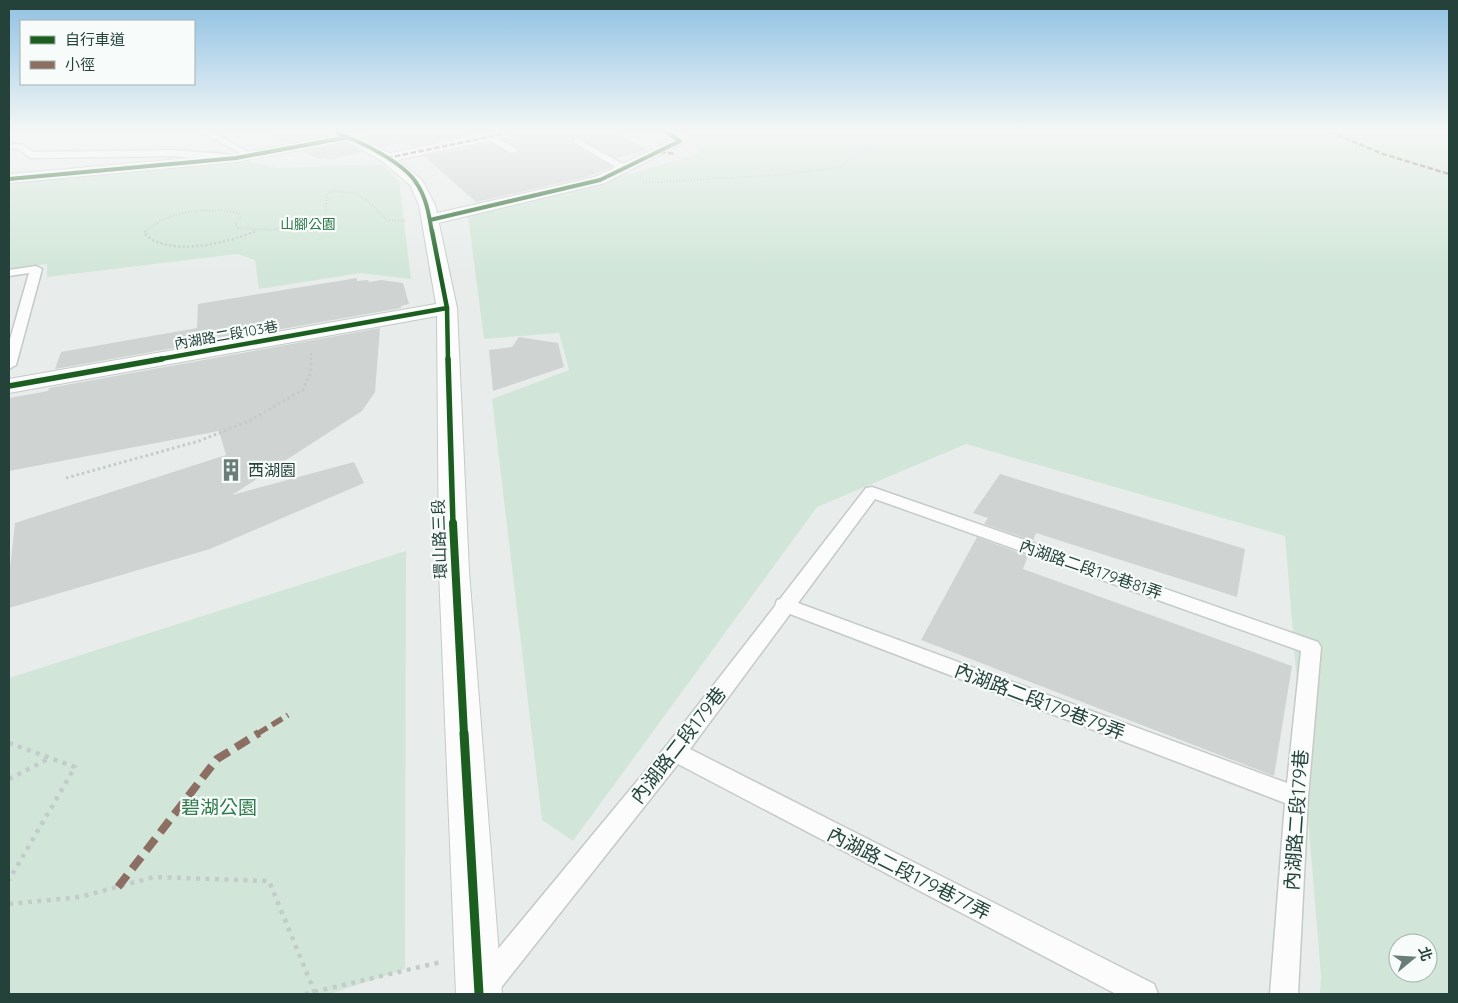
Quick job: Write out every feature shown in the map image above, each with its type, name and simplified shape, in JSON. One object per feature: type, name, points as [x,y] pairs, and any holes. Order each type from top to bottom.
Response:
[{"type":"street","name":"環山路三段","points":[[413,179],[417,183],[427,205],[447,308],[454,571],[479,994]]},
{"type":"street","points":[[430,220],[603,179]]},
{"type":"street","name":"內湖路二段103巷","points":[[9,386],[447,308]]},
{"type":"lane","points":[[9,273],[36,269],[9,365]]},
{"type":"lane","name":"內湖路二段179巷","points":[[479,994],[675,752],[784,605],[872,492]]},
{"type":"lane","name":"內湖路二段179巷81弄","points":[[872,492],[1311,647]]},
{"type":"lane","name":"內湖路二段179巷79弄","points":[[784,605],[1296,797]]},
{"type":"lane","name":"內湖路二段179巷","points":[[1284,994],[1296,797],[1311,647]]},
{"type":"lane","name":"內湖路二段179巷77弄","points":[[675,752],[1144,994]]},
{"type":"path","points":[[643,183],[723,179]]},
{"type":"path","points":[[256,231],[238,228],[235,224],[241,217],[238,212],[223,210],[197,213],[164,221],[152,226],[144,233],[146,239],[152,242],[172,246],[191,246],[222,242],[256,231],[287,228],[303,221],[324,217],[327,192],[334,190],[366,198],[386,220],[403,222],[430,220]]},
{"type":"path","points":[[66,478],[198,441],[249,421],[288,399],[303,390],[311,371],[311,332]]},
{"type":"path","points":[[9,743],[75,767],[9,880]]},
{"type":"path","points":[[9,779],[50,758]]},
{"type":"path","points":[[9,904],[80,897],[154,877],[268,881],[315,993]]},
{"type":"path","points":[[305,994],[478,953]]},
{"type":"green space","name":"山腳公園","points":[[55,179],[397,179],[399,181],[411,279],[361,273],[259,289],[255,260],[237,254],[47,277],[47,264],[9,269],[9,183]]},
{"type":"green space","points":[[613,179],[1449,179],[1449,994],[1320,994],[1321,976],[1285,536],[966,444],[817,507],[573,841],[542,820],[492,399],[569,370],[559,333],[484,339],[468,216]]},
{"type":"green space","name":"碧湖公園","points":[[406,551],[405,969],[330,994],[9,994],[9,678]]},
{"type":"building","points":[[450,179],[579,179],[476,202]]},
{"type":"building","points":[[357,278],[357,281],[381,280],[403,283],[409,304],[401,306],[401,308],[55,369],[61,352],[197,328],[198,304]]},
{"type":"building","points":[[380,328],[375,392],[362,411],[232,495],[354,462],[364,483],[210,549],[9,608],[9,578],[15,523],[226,455],[219,431],[9,471],[9,398],[48,391],[49,388]]},
{"type":"building","points":[[519,337],[558,343],[564,367],[493,391],[489,350],[512,347]]},
{"type":"building","points":[[1000,474],[1245,549],[1237,597],[1036,533],[1033,541],[984,524],[988,518],[973,513]]},
{"type":"building","points":[[977,537],[1028,556],[1023,569],[1292,666],[1274,776],[921,640]]},
{"type":"marked path","points":[[118,887],[217,759],[288,715]]},
{"type":"cycle path","points":[[413,179],[417,183],[427,205],[447,308],[454,571],[479,994]]},
{"type":"cycle path","points":[[430,220],[602,179]]},
{"type":"cycle path","points":[[9,386],[447,308]]},
{"type":"place","name":"西湖園","points":[[231,470]]}]
